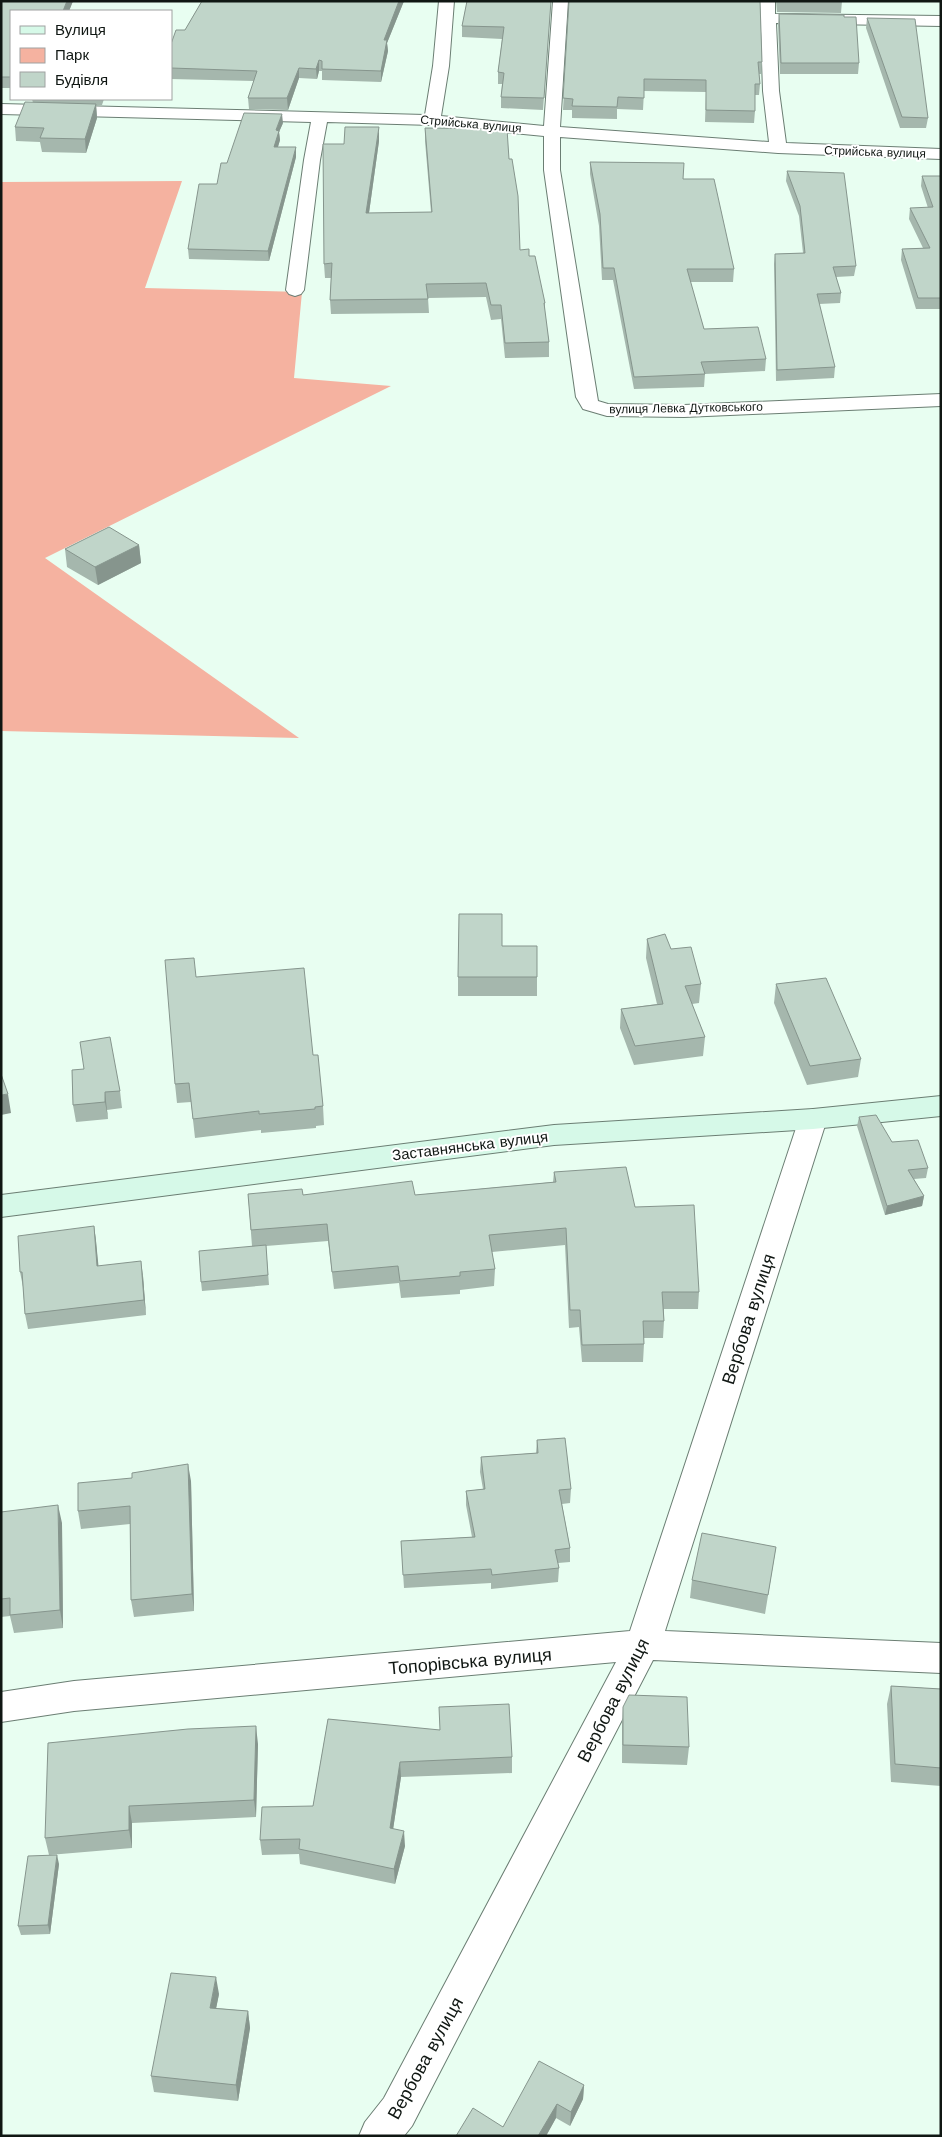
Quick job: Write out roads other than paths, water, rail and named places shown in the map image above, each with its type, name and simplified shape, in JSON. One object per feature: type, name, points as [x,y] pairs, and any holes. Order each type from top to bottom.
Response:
[{"type":"street","points":[[432,120],[441,66],[447,1]]},
{"type":"street","points":[[552,131],[560,1]]},
{"type":"street","points":[[766,1],[771,91],[778,148]]},
{"type":"street","points":[[768,18],[941,21]]},
{"type":"street","name":"Стрийська вулиця","points":[[1,109],[432,120],[611,137],[778,148],[941,154]]},
{"type":"street","points":[[295,290],[312,160],[320,118]]},
{"type":"street","name":"вулиця Левка Дутковського","points":[[552,131],[552,170],[586,396],[590,405],[607,410],[684,410],[941,400]]},
{"type":"street","name":"Заставнянська вулиця","points":[[1,1206],[201,1178],[554,1135],[813,1119],[941,1106]]},
{"type":"street","name":"Вербова вулиця","points":[[379,2136],[398,2112],[644,1645],[813,1119]]},
{"type":"street","name":"Топорівська вулиця","points":[[1,1708],[74,1696],[644,1645],[941,1658]]}]
